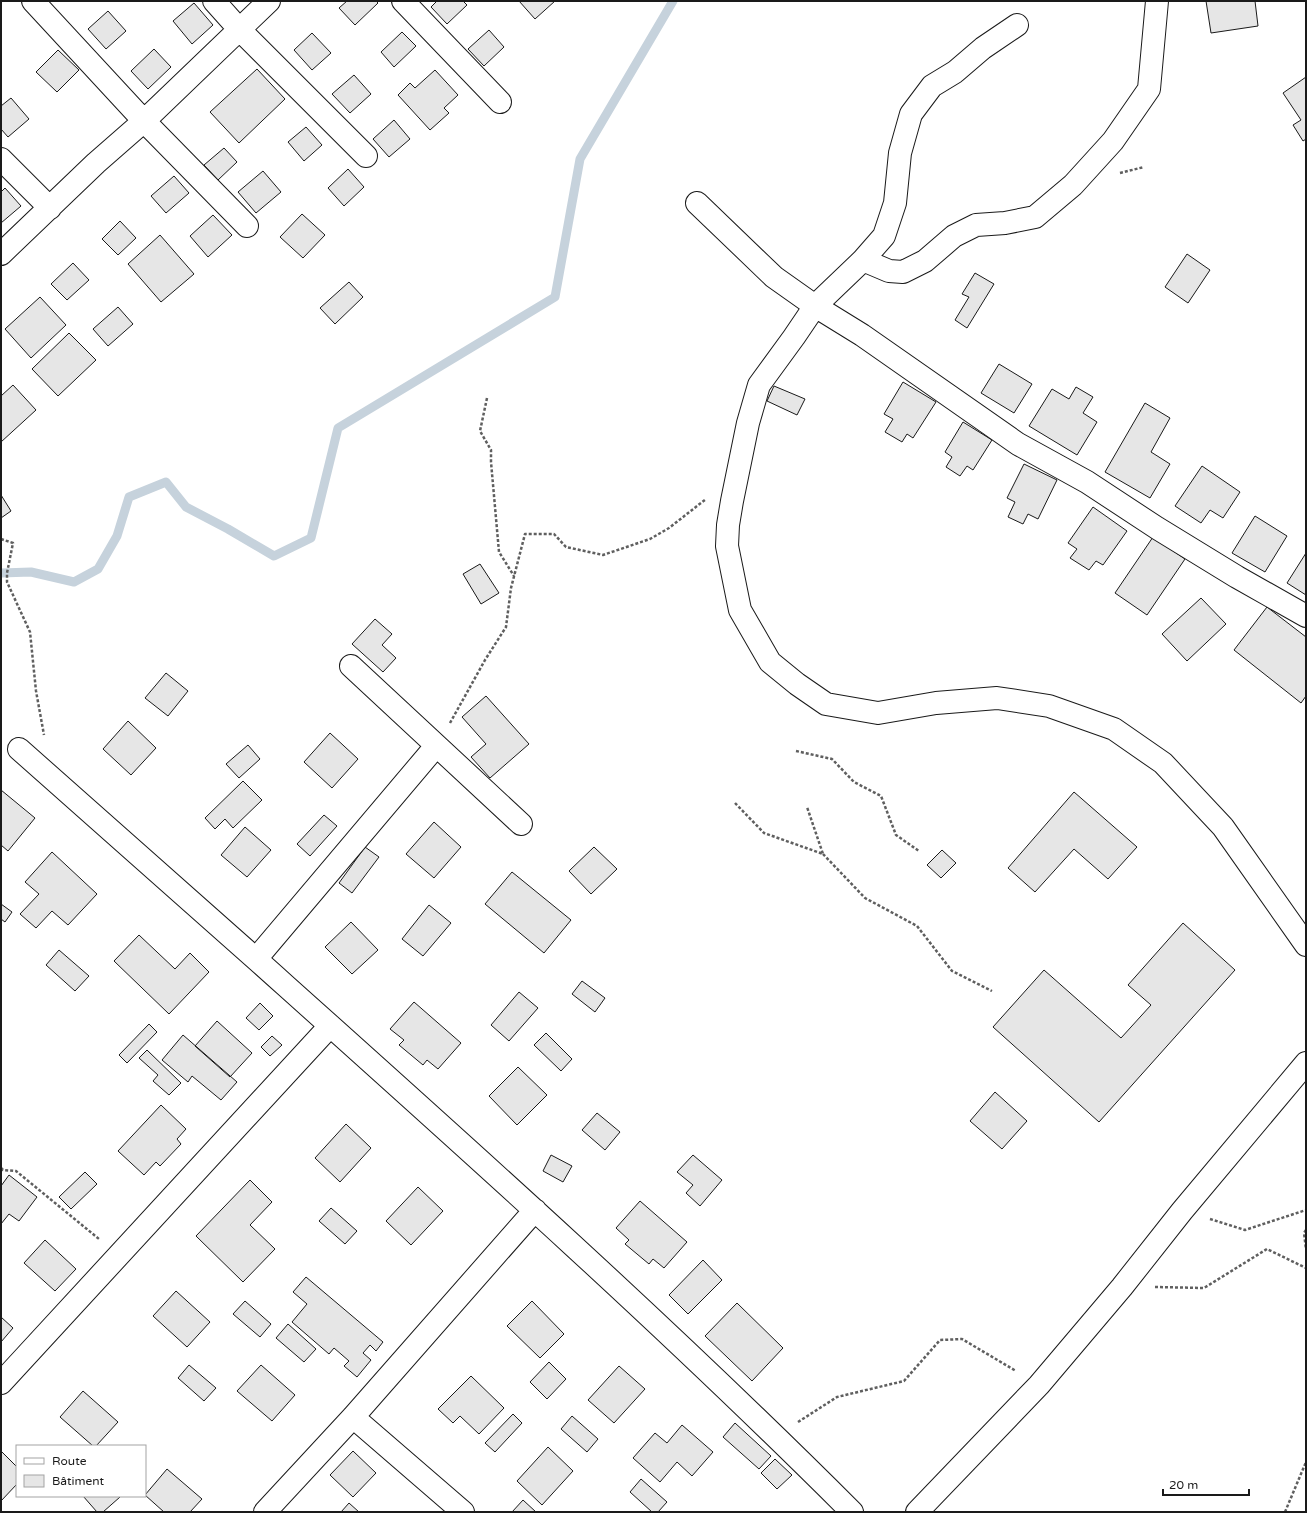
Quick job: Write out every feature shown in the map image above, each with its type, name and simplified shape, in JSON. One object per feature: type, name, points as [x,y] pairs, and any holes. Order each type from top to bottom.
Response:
[{"type":"street","points":[[33,1],[144,121],[247,226]]},
{"type":"street","points":[[214,1],[239,29],[366,156]]},
{"type":"street","points":[[1,254],[96,163],[144,121],[269,1]]},
{"type":"street","points":[[403,1],[500,102]]},
{"type":"street","points":[[863,260],[889,271],[903,272],[925,261],[954,236],[976,225],[1005,223],[1035,217],[1073,185],[1113,141],[1149,88],[1157,1]]},
{"type":"street","points":[[1017,25],[983,48],[955,72],[932,86],[911,114],[900,153],[895,203],[884,236],[863,260],[815,306],[759,385],[748,423],[728,525],[727,546],[740,610],[770,662],[797,684],[826,704],[878,713],[936,703],[997,698],[1049,706],[1114,730],[1164,763],[1223,827],[1306,945]]},
{"type":"street","points":[[1,159],[50,208]]},
{"type":"street","points":[[697,203],[774,277],[815,306],[862,335],[1018,444],[1088,482],[1237,577],[1306,616]]},
{"type":"street","points":[[351,666],[521,824]]},
{"type":"street","points":[[256,959],[436,746]]},
{"type":"street","points":[[19,749],[256,959],[535,1210],[776,1436],[852,1512]]},
{"type":"street","points":[[1,1383],[330,1026]]},
{"type":"street","points":[[917,1512],[1039,1385],[1122,1287],[1182,1211],[1306,1063]]},
{"type":"street","points":[[265,1512],[353,1417],[535,1210]]},
{"type":"street","points":[[353,1417],[463,1512]]},
{"type":"path","points":[[487,398],[480,431],[491,450],[499,552],[514,576]]},
{"type":"path","points":[[436,746],[485,660],[506,627],[511,588],[525,534],[554,534],[566,547],[603,555],[650,539],[669,528],[708,497]]},
{"type":"path","points":[[1,539],[13,543],[7,573],[7,582],[30,632],[36,691],[42,728],[48,752],[50,777]]},
{"type":"path","points":[[796,751],[832,759],[854,782],[881,796],[896,835],[919,852]]},
{"type":"path","points":[[735,803],[764,833],[822,854],[865,898],[917,926],[952,971],[992,991]]},
{"type":"path","points":[[807,807],[822,854]]},
{"type":"path","points":[[1,1168],[3,1170],[16,1171],[118,1255]]},
{"type":"path","points":[[1182,1211],[1245,1230],[1306,1210]]},
{"type":"path","points":[[1306,1230],[1304,1233],[1306,1249]]},
{"type":"path","points":[[1122,1287],[1204,1288],[1267,1249],[1306,1268]]},
{"type":"path","points":[[776,1436],[837,1397],[904,1381],[940,1340],[962,1339],[1039,1385]]},
{"type":"path","points":[[1285,1512],[1306,1462]]},
{"type":"building","points":[[347,1],[376,1],[378,3],[355,25],[339,8]]},
{"type":"building","points":[[437,1],[463,1],[467,5],[447,24],[431,7]]},
{"type":"building","points":[[519,1],[555,1],[535,19]]},
{"type":"building","points":[[1206,1],[1255,1],[1258,26],[1211,33]]},
{"type":"building","points":[[194,3],[213,25],[192,44],[173,21]]},
{"type":"building","points":[[108,11],[126,31],[106,49],[88,29]]},
{"type":"building","points":[[489,30],[504,47],[484,66],[468,49]]},
{"type":"building","points":[[402,32],[416,46],[394,67],[381,52]]},
{"type":"building","points":[[312,33],[331,53],[312,70],[294,50]]},
{"type":"building","points":[[154,49],[171,67],[148,89],[131,71]]},
{"type":"building","points":[[58,50],[79,70],[57,92],[36,72]]},
{"type":"building","points":[[257,69],[285,99],[239,143],[210,112]]},
{"type":"building","points":[[435,70],[458,95],[444,108],[449,113],[430,130],[398,95],[410,83],[415,88]]},
{"type":"building","points":[[354,75],[371,94],[350,113],[332,94]]},
{"type":"building","points":[[1306,77],[1306,139],[1303,141],[1293,125],[1301,120],[1283,93]]},
{"type":"building","points":[[11,98],[29,119],[8,137],[1,129],[1,106]]},
{"type":"building","points":[[394,120],[410,139],[389,157],[373,139]]},
{"type":"building","points":[[306,127],[322,145],[304,161],[288,142]]},
{"type":"building","points":[[224,148],[237,162],[218,180],[204,165]]},
{"type":"building","points":[[348,169],[364,187],[344,206],[328,188]]},
{"type":"building","points":[[263,171],[281,192],[256,213],[238,192]]},
{"type":"building","points":[[174,176],[189,193],[166,213],[151,196]]},
{"type":"building","points":[[5,188],[21,206],[1,223],[1,192]]},
{"type":"building","points":[[302,214],[325,235],[303,258],[280,237]]},
{"type":"building","points":[[213,215],[232,235],[208,257],[190,236]]},
{"type":"building","points":[[120,221],[136,238],[118,255],[102,239]]},
{"type":"building","points":[[160,235],[194,274],[161,302],[128,264]]},
{"type":"building","points":[[1187,254],[1210,270],[1188,303],[1165,287]]},
{"type":"building","points":[[73,263],[89,280],[67,300],[51,284]]},
{"type":"building","points":[[975,273],[994,284],[967,328],[955,320],[969,297],[962,294]]},
{"type":"building","points":[[349,282],[363,297],[335,324],[320,308]]},
{"type":"building","points":[[40,297],[66,325],[31,358],[5,329]]},
{"type":"building","points":[[118,307],[133,324],[108,346],[93,329]]},
{"type":"building","points":[[69,333],[96,360],[58,396],[32,369]]},
{"type":"building","points":[[999,364],[1032,384],[1014,413],[981,393]]},
{"type":"building","points":[[903,382],[936,402],[913,438],[907,434],[902,442],[885,432],[893,419],[884,414]]},
{"type":"building","points":[[13,385],[36,410],[1,442],[1,396]]},
{"type":"building","points":[[774,386],[805,399],[797,415],[767,401]]},
{"type":"building","points":[[1076,387],[1093,397],[1083,413],[1097,422],[1077,455],[1029,426],[1052,389],[1069,399]]},
{"type":"building","points":[[1145,403],[1170,418],[1151,452],[1170,464],[1150,498],[1105,472]]},
{"type":"building","points":[[963,422],[992,440],[973,470],[967,466],[960,476],[946,467],[952,457],[945,452]]},
{"type":"building","points":[[1024,464],[1057,480],[1038,519],[1028,514],[1023,524],[1008,517],[1015,502],[1007,498]]},
{"type":"building","points":[[1202,466],[1240,492],[1223,518],[1210,510],[1201,523],[1175,506]]},
{"type":"building","points":[[1,495],[11,511],[1,518]]},
{"type":"building","points":[[1093,507],[1127,531],[1103,565],[1096,561],[1089,570],[1070,558],[1077,549],[1068,543]]},
{"type":"building","points":[[1255,516],[1287,536],[1265,572],[1232,553]]},
{"type":"building","points":[[1153,537],[1185,559],[1147,615],[1115,593]]},
{"type":"building","points":[[1306,553],[1306,595],[1287,583]]},
{"type":"building","points":[[480,564],[499,593],[481,604],[463,574]]},
{"type":"building","points":[[1201,598],[1226,624],[1187,661],[1162,634]]},
{"type":"building","points":[[1267,607],[1306,637],[1306,696],[1301,703],[1234,650]]},
{"type":"building","points":[[375,619],[392,634],[382,645],[396,658],[383,672],[352,644]]},
{"type":"building","points":[[166,673],[188,691],[168,716],[145,698]]},
{"type":"building","points":[[486,696],[529,744],[490,778],[471,757],[486,744],[462,717]]},
{"type":"building","points":[[128,721],[156,748],[131,775],[103,749]]},
{"type":"building","points":[[330,733],[358,759],[332,788],[304,762]]},
{"type":"building","points":[[248,745],[260,759],[239,778],[226,764]]},
{"type":"building","points":[[243,781],[262,800],[233,828],[225,819],[215,829],[205,818]]},
{"type":"building","points":[[1,790],[35,818],[8,851],[1,845]]},
{"type":"building","points":[[1074,792],[1137,847],[1108,879],[1074,849],[1035,892],[1008,868]]},
{"type":"building","points":[[324,815],[337,826],[310,856],[297,844]]},
{"type":"building","points":[[434,822],[461,847],[434,878],[406,854]]},
{"type":"building","points":[[245,827],[271,850],[247,877],[221,855]]},
{"type":"building","points":[[365,847],[379,857],[352,893],[339,883]]},
{"type":"building","points":[[594,847],[617,869],[591,894],[569,871]]},
{"type":"building","points":[[942,850],[956,863],[941,878],[927,865]]},
{"type":"building","points":[[52,852],[97,894],[68,925],[52,911],[36,928],[20,914],[39,894],[25,882]]},
{"type":"building","points":[[512,872],[571,920],[544,953],[485,904]]},
{"type":"building","points":[[1,904],[12,912],[5,922],[1,919]]},
{"type":"building","points":[[429,905],[451,923],[423,956],[402,939]]},
{"type":"building","points":[[351,922],[378,950],[352,974],[325,947]]},
{"type":"building","points":[[1183,923],[1235,970],[1099,1122],[993,1027],[1044,970],[1121,1038],[1151,1005],[1128,985]]},
{"type":"building","points":[[139,935],[175,969],[190,953],[209,972],[169,1014],[114,961]]},
{"type":"building","points":[[59,950],[89,976],[75,991],[46,965]]},
{"type":"building","points":[[582,981],[605,998],[595,1012],[572,994]]},
{"type":"building","points":[[519,992],[538,1008],[509,1041],[491,1025]]},
{"type":"building","points":[[414,1002],[461,1043],[438,1069],[427,1060],[423,1065],[399,1045],[404,1040],[390,1029]]},
{"type":"building","points":[[260,1003],[273,1016],[259,1030],[246,1018]]},
{"type":"building","points":[[217,1021],[252,1053],[230,1077],[195,1046]]},
{"type":"building","points":[[149,1024],[157,1032],[127,1063],[119,1055]]},
{"type":"building","points":[[546,1033],[572,1059],[561,1071],[534,1045]]},
{"type":"building","points":[[183,1035],[237,1082],[221,1100],[192,1076],[188,1082],[162,1060]]},
{"type":"building","points":[[272,1036],[282,1045],[270,1056],[261,1047]]},
{"type":"building","points":[[147,1050],[181,1083],[169,1095],[153,1081],[158,1075],[139,1058]]},
{"type":"building","points":[[518,1067],[547,1095],[517,1125],[489,1096]]},
{"type":"building","points":[[995,1092],[1027,1121],[1002,1149],[970,1121]]},
{"type":"building","points":[[161,1105],[186,1129],[177,1139],[181,1144],[160,1166],[156,1162],[144,1175],[118,1151]]},
{"type":"building","points":[[597,1113],[620,1132],[605,1150],[582,1130]]},
{"type":"building","points":[[346,1124],[371,1148],[340,1182],[315,1158]]},
{"type":"building","points":[[551,1155],[572,1166],[563,1182],[543,1171]]},
{"type":"building","points":[[693,1155],[722,1180],[700,1206],[686,1193],[693,1185],[677,1172]]},
{"type":"building","points":[[85,1172],[97,1184],[71,1209],[59,1197]]},
{"type":"building","points":[[9,1175],[37,1197],[19,1221],[9,1214],[1,1224],[1,1186]]},
{"type":"building","points":[[250,1180],[272,1202],[250,1225],[275,1249],[243,1282],[196,1236]]},
{"type":"building","points":[[418,1187],[443,1211],[411,1245],[386,1221]]},
{"type":"building","points":[[640,1201],[687,1242],[664,1268],[653,1259],[649,1264],[625,1244],[629,1240],[616,1228]]},
{"type":"building","points":[[331,1208],[357,1231],[345,1244],[319,1221]]},
{"type":"building","points":[[45,1240],[76,1269],[55,1291],[24,1263]]},
{"type":"building","points":[[703,1260],[722,1280],[688,1314],[669,1295]]},
{"type":"building","points":[[306,1277],[383,1342],[376,1351],[370,1345],[363,1353],[371,1360],[357,1377],[344,1366],[349,1361],[334,1348],[329,1354],[292,1322],[307,1304],[293,1292]]},
{"type":"building","points":[[176,1291],[210,1322],[187,1347],[153,1316]]},
{"type":"building","points":[[245,1301],[271,1324],[260,1337],[233,1314]]},
{"type":"building","points":[[532,1301],[564,1334],[540,1358],[507,1326]]},
{"type":"building","points":[[737,1303],[783,1348],[752,1381],[705,1336]]},
{"type":"building","points":[[1,1317],[13,1328],[1,1342]]},
{"type":"building","points":[[288,1324],[316,1349],[304,1362],[276,1338]]},
{"type":"building","points":[[549,1362],[566,1379],[547,1399],[530,1382]]},
{"type":"building","points":[[189,1365],[216,1388],[204,1401],[178,1378]]},
{"type":"building","points":[[261,1365],[295,1395],[272,1421],[237,1391]]},
{"type":"building","points":[[619,1366],[645,1389],[614,1423],[588,1400]]},
{"type":"building","points":[[471,1376],[504,1408],[479,1434],[460,1416],[453,1423],[438,1409]]},
{"type":"building","points":[[83,1391],[118,1422],[97,1445],[92,1445],[60,1417]]},
{"type":"building","points":[[513,1414],[522,1423],[495,1452],[485,1443]]},
{"type":"building","points":[[572,1416],[598,1439],[587,1452],[561,1429]]},
{"type":"building","points":[[735,1423],[771,1456],[759,1469],[723,1437]]},
{"type":"building","points":[[682,1425],[713,1452],[692,1476],[677,1462],[660,1482],[633,1458],[655,1433],[667,1443]]},
{"type":"building","points":[[548,1447],[573,1471],[542,1505],[517,1481]]},
{"type":"building","points":[[1,1451],[16,1466],[16,1485],[1,1501]]},
{"type":"building","points":[[353,1451],[376,1473],[353,1497],[330,1475]]},
{"type":"building","points":[[775,1459],[792,1475],[777,1489],[761,1473]]},
{"type":"building","points":[[167,1469],[202,1499],[190,1512],[164,1512],[146,1496],[146,1494]]},
{"type":"building","points":[[641,1479],[667,1502],[658,1512],[652,1512],[630,1492]]},
{"type":"building","points":[[84,1497],[120,1497],[103,1512],[97,1512]]},
{"type":"building","points":[[523,1500],[536,1512],[512,1512]]},
{"type":"building","points":[[349,1503],[359,1512],[341,1512]]},
{"type":"waterway","points":[[1,573],[31,572],[74,582],[98,569],[117,536],[129,497],[166,482],[186,507],[228,529],[274,556],[311,538],[338,428],[555,297],[580,159],[673,1]]}]
